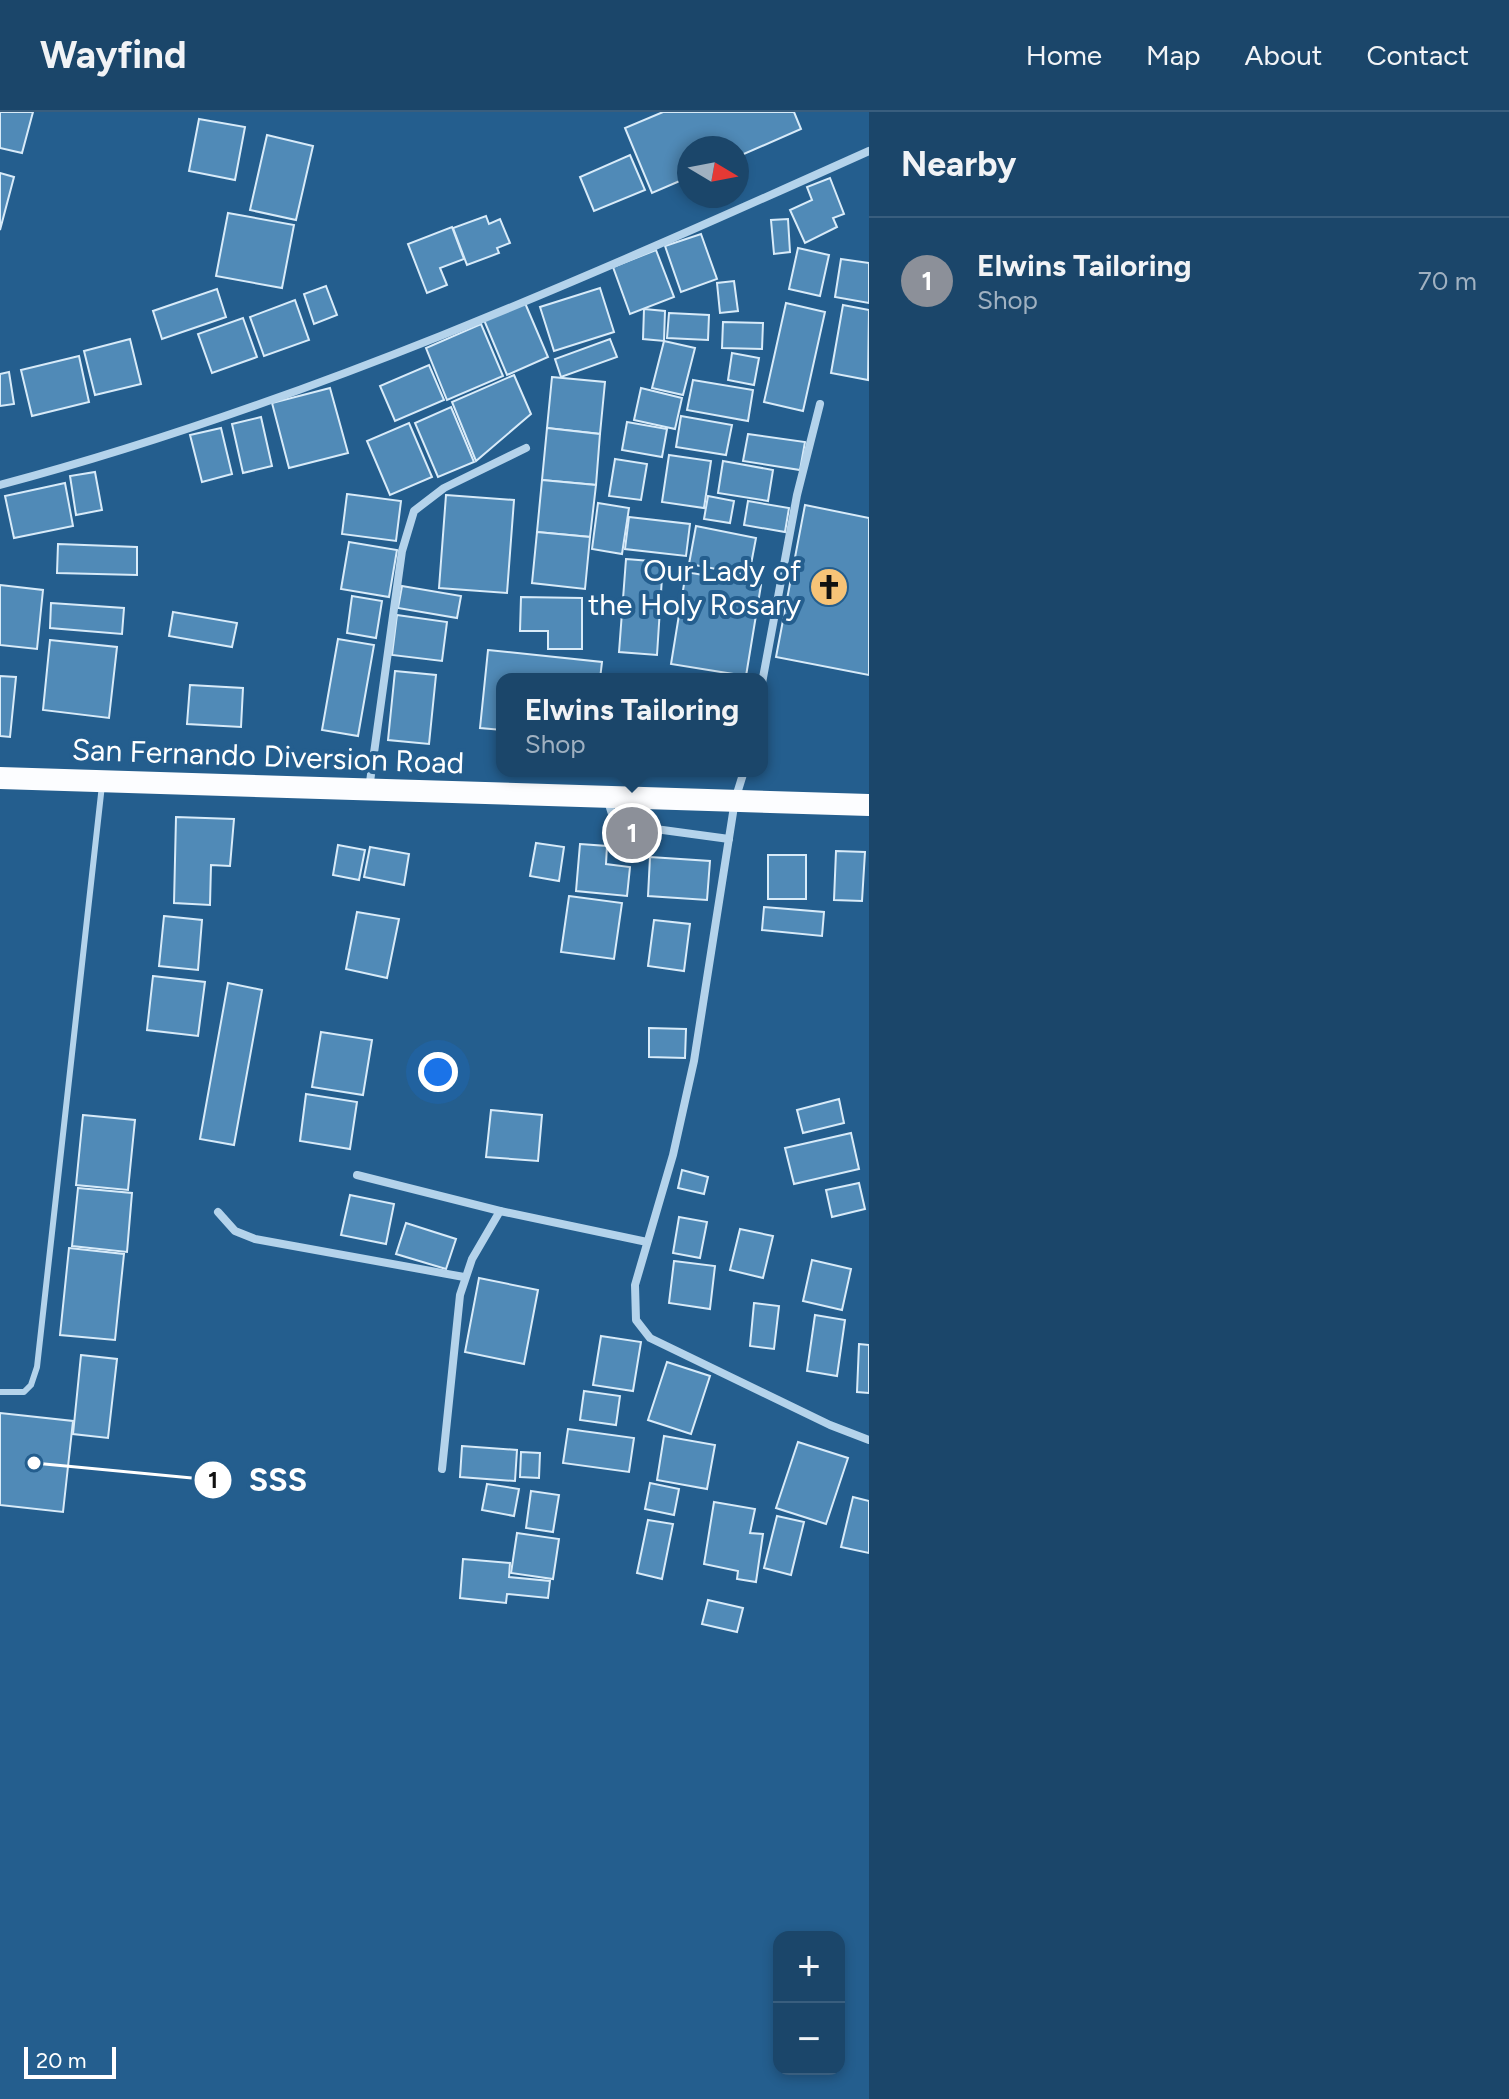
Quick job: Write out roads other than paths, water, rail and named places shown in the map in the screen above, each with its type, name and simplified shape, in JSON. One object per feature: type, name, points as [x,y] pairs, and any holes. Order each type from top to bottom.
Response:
[{"type":"highway","name":"San Fernando Diversion Road","points":[[0,778],[869,805]]},
{"type":"street","points":[[0,485],[85,462],[355,370],[630,258],[869,151]]},
{"type":"street","points":[[764,673],[797,495],[820,404]]},
{"type":"street","points":[[369,790],[402,551],[414,511],[444,488],[526,448]]},
{"type":"street","points":[[742,777],[735,800],[694,1061],[673,1155],[634,1295],[636,1320],[642,1331],[737,1381],[869,1440]]},
{"type":"street","points":[[607,797],[612,814],[626,825],[729,839]]},
{"type":"street","points":[[357,1175],[500,1211],[647,1242]]},
{"type":"street","points":[[442,1469],[464,1277],[500,1211]]},
{"type":"street","points":[[218,1212],[235,1231],[255,1239],[464,1277]]},
{"type":"lane","points":[[0,1392],[24,1392],[31,1385],[37,1367],[102,782]]},
{"type":"place","name":"Our Lady of the Holy Rosary","points":[[829,587]]},
{"type":"place","name":"Elwins Tailoring","points":[[632,833]]},
{"type":"place","name":"SSS","points":[[34,1463]]}]
